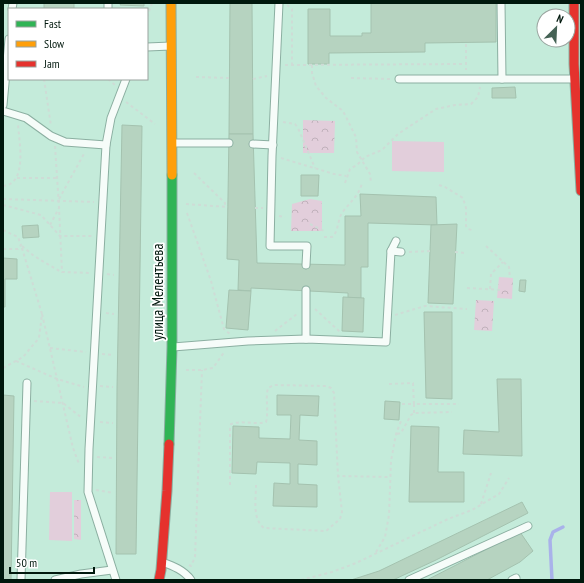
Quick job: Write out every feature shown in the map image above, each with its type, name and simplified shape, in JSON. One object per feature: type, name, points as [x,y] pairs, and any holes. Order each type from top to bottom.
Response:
[{"type":"street","name":"улица Мелентьева","points":[[159,580],[162,562],[167,491],[172,347],[171,3]]},
{"type":"street","points":[[574,3],[574,79],[581,192]]},
{"type":"lane","points":[[279,3],[272,156],[270,246],[307,246],[306,265]]},
{"type":"lane","points":[[501,3],[502,79]]},
{"type":"lane","points":[[148,47],[172,46]]},
{"type":"lane","points":[[3,106],[8,50]]},
{"type":"lane","points":[[399,79],[574,79]]},
{"type":"lane","points":[[116,580],[88,488],[106,145],[111,118],[126,80]]},
{"type":"lane","points":[[3,111],[26,118],[54,137],[65,142],[106,145]]},
{"type":"lane","points":[[172,143],[229,143]]},
{"type":"lane","points":[[253,144],[273,145]]},
{"type":"lane","points":[[172,347],[232,342],[306,339],[386,342],[391,251],[396,241]]},
{"type":"lane","points":[[391,251],[401,252]]},
{"type":"lane","points":[[306,290],[306,339]]},
{"type":"lane","points":[[21,580],[28,383]]},
{"type":"lane","points":[[409,580],[528,526]]},
{"type":"lane","points":[[162,562],[178,568],[189,576],[191,580]]},
{"type":"lane","points":[[55,580],[81,574],[112,570]]},
{"type":"path","points":[[148,14],[152,3]]},
{"type":"path","points":[[285,3],[292,9],[292,65]]},
{"type":"path","points":[[466,44],[466,79]]},
{"type":"path","points":[[277,65],[466,64]]},
{"type":"path","points":[[312,65],[312,73],[316,86],[326,98],[342,110],[356,137],[357,152],[370,174],[371,183]]},
{"type":"path","points":[[253,78],[268,76],[276,77]]},
{"type":"path","points":[[196,77],[229,78]]},
{"type":"path","points":[[352,78],[399,79]]},
{"type":"path","points":[[345,183],[350,168],[357,165],[365,157],[382,150],[398,134],[436,109],[471,104],[478,97],[482,79]]},
{"type":"path","points":[[44,80],[54,137],[59,201],[62,272]]},
{"type":"path","points":[[121,91],[125,95],[124,100],[128,104],[155,124]]},
{"type":"path","points":[[3,186],[15,181],[20,166],[18,115]]},
{"type":"path","points":[[274,122],[289,122],[295,124],[315,168]]},
{"type":"path","points":[[59,201],[89,144]]},
{"type":"path","points":[[272,156],[347,176]]},
{"type":"path","points":[[194,173],[225,204],[225,207]]},
{"type":"path","points":[[16,178],[57,178]]},
{"type":"path","points":[[324,237],[332,237],[336,234],[342,214],[360,190],[362,183]]},
{"type":"path","points":[[439,185],[445,186],[463,198],[466,208],[466,226],[468,229],[472,230]]},
{"type":"path","points":[[3,198],[103,203]]},
{"type":"path","points":[[228,208],[184,204],[211,282],[224,329],[240,342]]},
{"type":"path","points":[[3,205],[41,216],[60,236],[101,236]]},
{"type":"path","points":[[50,225],[59,207]]},
{"type":"path","points":[[310,224],[324,231]]},
{"type":"path","points":[[3,230],[18,237],[21,245],[42,314],[74,448],[81,468]]},
{"type":"path","points":[[3,249],[18,249],[21,245]]},
{"type":"path","points":[[21,245],[34,256],[62,272],[99,274]]},
{"type":"path","points":[[486,246],[509,267],[510,278]]},
{"type":"path","points":[[401,252],[430,251]]},
{"type":"path","points":[[455,252],[465,253]]},
{"type":"path","points":[[490,289],[491,274],[503,262]]},
{"type":"path","points":[[467,288],[502,290]]},
{"type":"path","points":[[306,302],[350,341]]},
{"type":"path","points":[[388,317],[425,306],[467,309]]},
{"type":"path","points":[[3,368],[23,357],[39,338],[42,314]]},
{"type":"path","points":[[266,340],[296,314]]},
{"type":"path","points":[[185,370],[202,370],[213,368],[232,342]]},
{"type":"path","points":[[50,348],[94,353]]},
{"type":"path","points":[[16,361],[57,379],[86,387],[93,385],[113,386]]},
{"type":"path","points":[[186,563],[191,566],[195,557],[202,370]]},
{"type":"path","points":[[389,384],[413,383],[414,413]]},
{"type":"path","points":[[230,485],[231,424],[238,422],[266,422],[268,415],[268,388],[274,385],[326,386],[331,388],[334,393],[338,476],[342,512],[340,519],[326,531],[264,528],[256,519],[256,485]]},
{"type":"path","points":[[27,401],[63,403],[85,420],[113,423]]},
{"type":"path","points":[[402,404],[459,404]]},
{"type":"path","points":[[396,434],[401,433],[411,415],[414,413],[452,412]]},
{"type":"path","points":[[376,553],[385,537],[390,515],[391,461],[396,434],[401,421]]},
{"type":"path","points":[[89,456],[113,458]]},
{"type":"path","points":[[481,504],[491,473]]},
{"type":"path","points":[[338,476],[390,477]]},
{"type":"path","points":[[301,580],[338,570],[356,563],[448,519],[472,510],[499,494],[509,478]]},
{"type":"path","points":[[88,488],[113,493]]},
{"type":"green space","points":[[303,120],[335,121],[334,153],[303,153]]},
{"type":"green space","points":[[392,141],[444,142],[444,172],[392,171]]},
{"type":"green space","points":[[310,199],[322,201],[322,231],[291,231],[292,204]]},
{"type":"green space","points":[[499,277],[513,278],[512,299],[497,298]]},
{"type":"green space","points":[[476,300],[494,301],[492,331],[474,330]]},
{"type":"green space","points":[[50,492],[72,492],[72,541],[49,540]]},
{"type":"green space","points":[[74,500],[81,500],[81,540],[74,539]]},
{"type":"building","points":[[44,3],[74,3],[74,8],[44,8]]},
{"type":"building","points":[[121,3],[144,3],[144,6],[120,5]]},
{"type":"building","points":[[230,3],[252,3],[253,134],[229,134]]},
{"type":"building","points":[[371,3],[496,3],[496,42],[425,43],[425,52],[329,53],[329,64],[308,64],[308,9],[330,9],[330,36],[362,36],[362,33],[371,33]]},
{"type":"building","points":[[515,87],[516,98],[492,98],[492,88]]},
{"type":"building","points":[[122,125],[142,126],[136,554],[116,554],[117,388]]},
{"type":"building","points":[[229,134],[253,134],[257,263],[345,265],[345,216],[361,216],[360,194],[436,197],[437,225],[368,223],[368,267],[361,267],[361,298],[348,298],[348,293],[251,288],[251,291],[238,290],[239,260],[227,259]]},
{"type":"building","points":[[301,175],[319,175],[318,196],[301,196]]},
{"type":"building","points":[[457,224],[453,304],[428,303],[431,225]]},
{"type":"building","points":[[38,225],[39,237],[23,238],[22,226]]},
{"type":"building","points":[[3,258],[17,259],[17,279],[5,279],[5,307],[3,307]]},
{"type":"building","points":[[520,280],[526,280],[525,292],[519,291]]},
{"type":"building","points":[[229,290],[251,291],[248,330],[226,328]]},
{"type":"building","points":[[343,297],[364,298],[363,332],[342,331]]},
{"type":"building","points":[[424,312],[452,312],[452,399],[426,398]]},
{"type":"building","points":[[497,379],[521,379],[522,456],[463,454],[464,430],[499,432]]},
{"type":"building","points":[[3,395],[14,396],[11,580],[3,580]]},
{"type":"building","points":[[277,395],[319,396],[318,416],[300,415],[299,440],[317,441],[317,465],[298,464],[298,484],[317,485],[317,507],[273,506],[274,483],[290,484],[290,463],[257,462],[256,474],[232,473],[233,426],[259,427],[259,438],[290,439],[291,415],[277,415]]},
{"type":"building","points":[[385,401],[400,402],[399,420],[384,419]]},
{"type":"building","points":[[411,426],[439,427],[438,472],[464,472],[464,502],[409,502]]},
{"type":"building","points":[[522,502],[528,513],[436,560],[393,580],[351,580],[379,571]]},
{"type":"building","points":[[520,532],[533,551],[520,562],[487,580],[427,580]]},
{"type":"waterway","points":[[552,580],[550,540],[553,532],[563,527]]},
{"type":"traffic: fast","points":[[169,444],[172,347],[172,175]]},
{"type":"traffic: slow","points":[[171,3],[172,175]]},
{"type":"traffic: jam","points":[[574,3],[574,64],[581,191]]},
{"type":"traffic: jam","points":[[159,580],[167,491],[169,444]]}]
